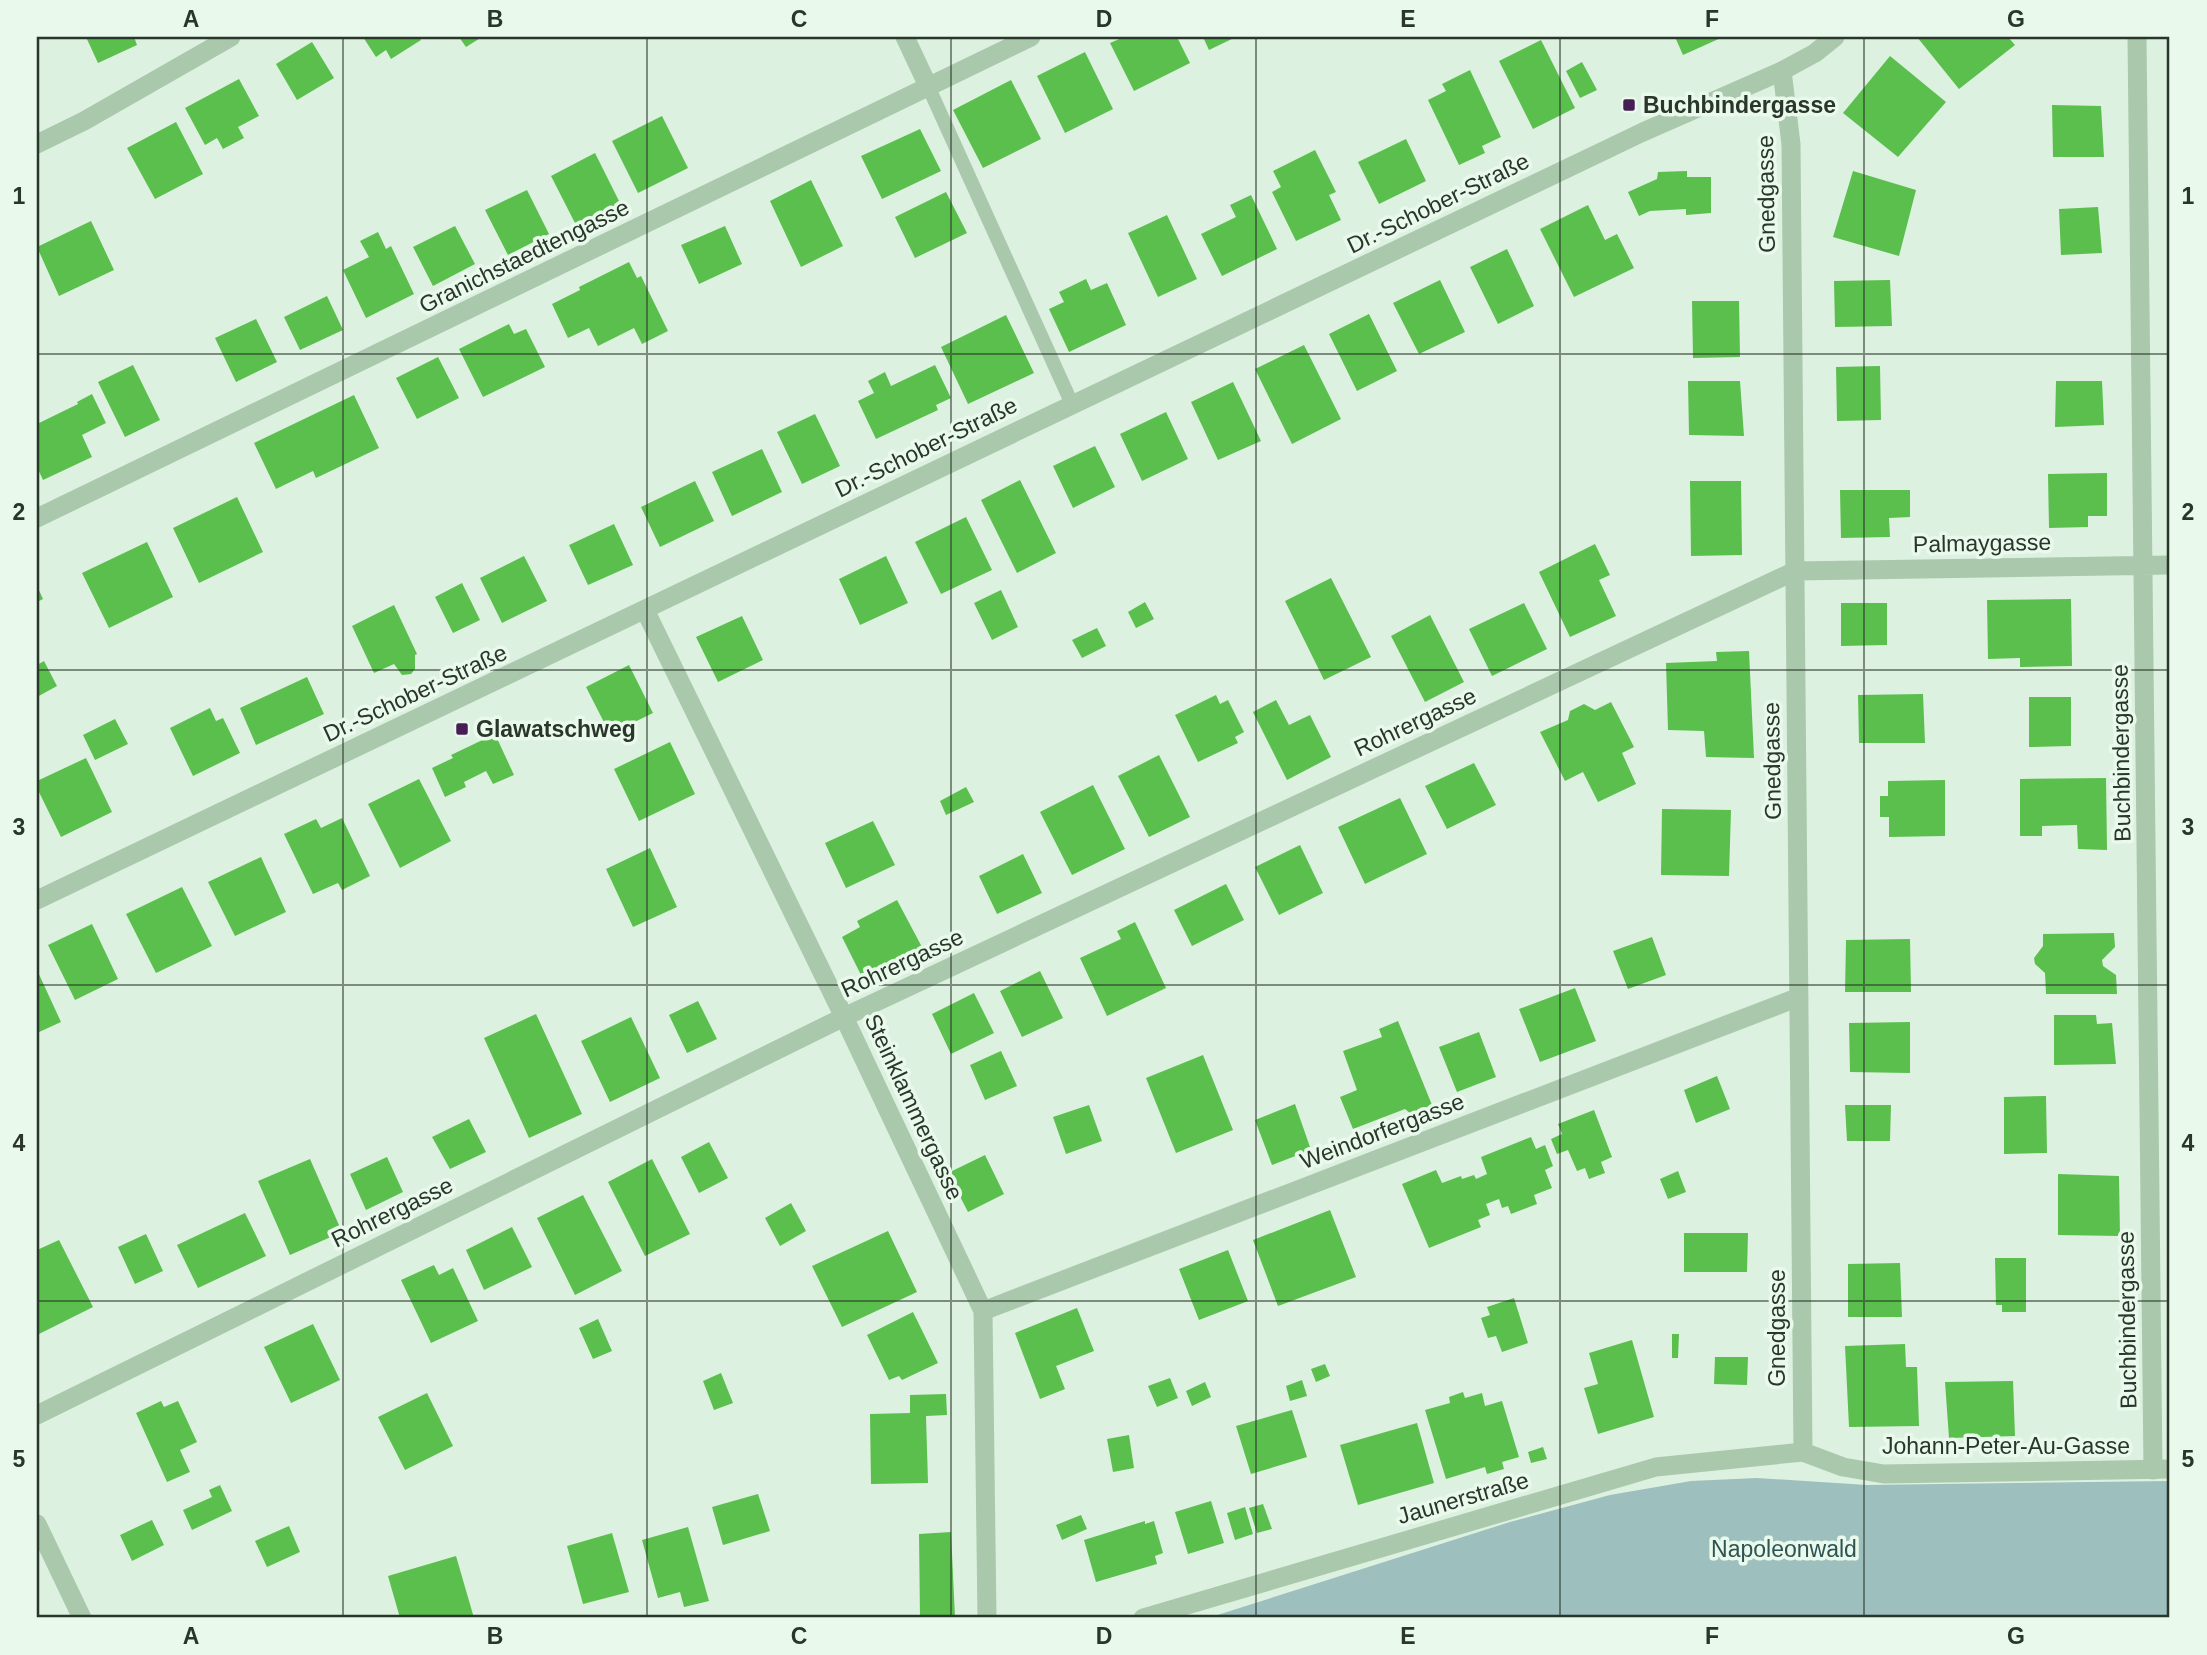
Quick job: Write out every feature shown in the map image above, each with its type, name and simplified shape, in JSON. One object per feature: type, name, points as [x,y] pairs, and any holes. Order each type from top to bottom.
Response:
[{"type":"street","points":[[37,144],[84,121],[231,37]]},
{"type":"street","points":[[905,37],[929,86]]},
{"type":"street","name":"Granichstaedtengasse","points":[[37,518],[1031,37]]},
{"type":"street","name":"Dr.-Schober-Straße","points":[[37,900],[1643,132],[1782,71],[1815,53],[1835,37]]},
{"type":"street","name":"Buchbindergasse","points":[[2137,37],[2161,1470]]},
{"type":"street","name":"Gnedgasse","points":[[1782,71],[1791,144],[1802,1451]]},
{"type":"street","name":"Palmaygasse","points":[[1795,571],[2170,565]]},
{"type":"street","name":"Rohrergasse","points":[[37,1415],[844,1017],[1795,571]]},
{"type":"street","name":"Steinklammergasse","points":[[645,610],[844,1017],[983,1311],[987,1618]]},
{"type":"street","name":"Weindorfergasse","points":[[983,1311],[1799,998]]},
{"type":"street","name":"Johann-Peter-Au-Gasse","points":[[1802,1451],[1843,1467],[1884,1474],[2161,1470]]},
{"type":"street","name":"Jaunerstraße","points":[[1143,1618],[1656,1467],[1802,1451]]},
{"type":"street","points":[[37,1524],[82,1618]]},
{"type":"lane","points":[[929,86],[1072,404]]},
{"type":"green space","name":"Napoleonwald","points":[[1757,1478],[1867,1485],[2170,1481],[2170,1618],[1208,1618],[1510,1522],[1610,1495],[1691,1481]]},
{"type":"building","points":[[86,37],[134,37],[137,45],[98,63]]},
{"type":"building","points":[[363,37],[419,37],[421,40],[391,59],[386,50],[376,57]]},
{"type":"building","points":[[459,37],[482,37],[466,47]]},
{"type":"building","points":[[1124,37],[1177,37],[1190,63],[1134,91],[1110,43]]},
{"type":"building","points":[[1203,37],[1236,37],[1209,50]]},
{"type":"building","points":[[1675,37],[1723,37],[1683,55]]},
{"type":"building","points":[[1917,37],[2008,37],[2015,45],[1959,89]]},
{"type":"building","points":[[1541,40],[1575,108],[1533,129],[1499,61]]},
{"type":"building","points":[[312,42],[334,78],[297,100],[276,64]]},
{"type":"building","points":[[1085,52],[1113,109],[1065,133],[1037,76]]},
{"type":"building","points":[[1890,56],[1946,102],[1898,157],[1843,113]]},
{"type":"building","points":[[1582,62],[1597,90],[1580,98],[1566,71]]},
{"type":"building","points":[[1470,70],[1501,137],[1482,146],[1485,153],[1459,165],[1428,100],[1446,91],[1442,84]]},
{"type":"building","points":[[239,79],[259,116],[238,127],[244,138],[223,149],[217,138],[205,145],[185,108]]},
{"type":"building","points":[[1011,80],[1041,139],[983,168],[953,110]]},
{"type":"building","points":[[2052,105],[2101,106],[2104,157],[2053,157]]},
{"type":"building","points":[[662,116],[688,168],[638,193],[612,141]]},
{"type":"building","points":[[176,122],[203,174],[155,199],[127,148]]},
{"type":"building","points":[[920,129],[941,171],[882,199],[861,156]]},
{"type":"building","points":[[1406,139],[1426,181],[1379,204],[1358,162]]},
{"type":"building","points":[[1315,150],[1336,192],[1329,195],[1341,220],[1296,241],[1272,192],[1281,187],[1273,171]]},
{"type":"building","points":[[595,153],[620,203],[576,225],[551,176]]},
{"type":"building","points":[[1687,171],[1687,177],[1711,177],[1711,213],[1686,215],[1686,209],[1650,211],[1639,216],[1628,192],[1657,179],[1658,172]]},
{"type":"building","points":[[1853,171],[1916,190],[1899,256],[1833,237]]},
{"type":"building","points":[[811,180],[843,246],[801,267],[770,201]]},
{"type":"building","points":[[527,190],[549,234],[508,255],[485,210]]},
{"type":"building","points":[[946,192],[967,233],[915,258],[895,217]]},
{"type":"building","points":[[1251,195],[1277,249],[1222,276],[1201,234],[1236,217],[1230,205]]},
{"type":"building","points":[[1588,205],[1605,240],[1617,234],[1634,268],[1574,297],[1540,229]]},
{"type":"building","points":[[2098,207],[2102,253],[2061,255],[2059,209]]},
{"type":"building","points":[[1167,215],[1197,279],[1158,297],[1128,233]]},
{"type":"building","points":[[91,221],[114,270],[59,296],[37,247]]},
{"type":"building","points":[[455,226],[475,264],[433,286],[413,247]]},
{"type":"building","points":[[725,226],[742,264],[699,284],[681,245]]},
{"type":"building","points":[[378,232],[386,249],[391,246],[414,294],[366,318],[343,270],[369,257],[360,241]]},
{"type":"building","points":[[1507,249],[1534,306],[1498,324],[1470,267]]},
{"type":"building","points":[[629,262],[637,278],[641,276],[668,331],[642,344],[634,328],[598,346],[589,328],[568,338],[552,304]]},
{"type":"building","points":[[1086,279],[1091,290],[1107,283],[1126,325],[1069,352],[1049,309],[1064,302],[1059,292]]},
{"type":"building","points":[[1440,280],[1465,332],[1419,354],[1393,303]]},
{"type":"building","points":[[1890,280],[1892,326],[1835,327],[1834,281]]},
{"type":"building","points":[[327,296],[343,330],[300,350],[284,317]]},
{"type":"building","points":[[1692,301],[1739,301],[1740,357],[1693,358]]},
{"type":"building","points":[[1369,314],[1397,371],[1357,391],[1329,334]]},
{"type":"building","points":[[1006,315],[1034,373],[968,404],[941,347]]},
{"type":"building","points":[[256,319],[277,362],[236,382],[215,338]]},
{"type":"building","points":[[509,324],[514,334],[526,329],[545,367],[483,397],[459,349]]},
{"type":"building","points":[[1304,345],[1341,419],[1292,444],[1255,369]]},
{"type":"building","points":[[438,357],[459,398],[417,419],[396,378]]},
{"type":"building","points":[[133,365],[160,420],[125,437],[98,382]]},
{"type":"building","points":[[935,365],[951,398],[936,405],[938,410],[876,439],[858,401],[874,393],[868,381],[885,372],[891,386]]},
{"type":"building","points":[[1880,366],[1881,420],[1837,421],[1836,367]]},
{"type":"building","points":[[1688,381],[1740,381],[1744,436],[1689,435]]},
{"type":"building","points":[[2056,381],[2102,381],[2104,425],[2055,427]]},
{"type":"building","points":[[1233,382],[1261,441],[1218,460],[1191,402]]},
{"type":"building","points":[[92,394],[106,423],[82,435],[92,457],[43,480],[37,467],[37,424]]},
{"type":"building","points":[[354,395],[379,448],[316,478],[313,471],[276,489],[254,443]]},
{"type":"building","points":[[1166,412],[1188,459],[1142,481],[1120,434]]},
{"type":"building","points":[[815,414],[840,466],[802,484],[777,432]]},
{"type":"building","points":[[1095,446],[1115,487],[1073,508],[1053,466]]},
{"type":"building","points":[[762,449],[782,492],[732,516],[712,472]]},
{"type":"building","points":[[2107,473],[2107,516],[2088,516],[2088,527],[2049,528],[2048,474]]},
{"type":"building","points":[[1020,480],[1056,553],[1017,573],[981,500]]},
{"type":"building","points":[[695,481],[714,521],[660,547],[641,507]]},
{"type":"building","points":[[1690,481],[1741,481],[1742,555],[1691,556]]},
{"type":"building","points":[[1840,490],[1910,490],[1910,517],[1889,518],[1890,537],[1841,538]]},
{"type":"building","points":[[237,497],[263,552],[199,583],[173,528]]},
{"type":"building","points":[[966,517],[992,570],[941,594],[915,542]]},
{"type":"building","points":[[614,524],[633,565],[588,585],[569,545]]},
{"type":"building","points":[[147,542],[173,597],[109,628],[82,573]]},
{"type":"building","points":[[1595,544],[1610,575],[1599,580],[1616,616],[1570,637],[1539,572]]},
{"type":"building","points":[[524,556],[547,601],[502,623],[480,578]]},
{"type":"building","points":[[886,556],[908,603],[860,625],[839,579]]},
{"type":"building","points":[[1331,578],[1371,657],[1324,680],[1285,601]]},
{"type":"building","points":[[462,583],[480,620],[453,633],[435,597]]},
{"type":"building","points":[[37,586],[43,599],[37,602]]},
{"type":"building","points":[[1001,590],[1018,627],[992,640],[974,603]]},
{"type":"building","points":[[2071,599],[2072,666],[2020,667],[2020,658],[1988,659],[1987,600]]},
{"type":"building","points":[[1145,602],[1154,619],[1136,628],[1128,612]]},
{"type":"building","points":[[1524,603],[1547,649],[1492,676],[1469,629]]},
{"type":"building","points":[[1841,603],[1887,603],[1887,645],[1841,646]]},
{"type":"building","points":[[394,605],[417,654],[415,669],[411,674],[402,675],[394,664],[374,673],[352,626]]},
{"type":"building","points":[[1430,615],[1464,682],[1425,702],[1391,636]]},
{"type":"building","points":[[742,616],[763,660],[718,682],[696,637]]},
{"type":"building","points":[[1097,628],[1106,646],[1082,658],[1072,640]]},
{"type":"building","points":[[1749,651],[1754,758],[1706,757],[1704,731],[1668,730],[1666,663],[1717,661],[1716,652]]},
{"type":"building","points":[[44,661],[57,686],[37,697],[37,665]]},
{"type":"building","points":[[629,665],[653,713],[610,734],[586,687]]},
{"type":"building","points":[[307,677],[324,714],[256,745],[240,708]]},
{"type":"building","points":[[1923,694],[1925,743],[1859,743],[1858,695]]},
{"type":"building","points":[[1216,695],[1220,704],[1228,700],[1244,732],[1235,737],[1238,743],[1198,762],[1175,715]]},
{"type":"building","points":[[2029,697],[2071,697],[2071,746],[2029,747]]},
{"type":"building","points":[[1276,700],[1289,725],[1310,715],[1331,757],[1287,780],[1253,712]]},
{"type":"building","points":[[1611,702],[1634,747],[1622,753],[1636,784],[1598,802],[1583,772],[1565,781],[1540,732],[1568,720],[1570,711],[1584,704],[1595,710]]},
{"type":"building","points":[[210,708],[216,721],[223,718],[240,753],[193,776],[170,728]]},
{"type":"building","points":[[115,719],[128,744],[95,760],[83,735]]},
{"type":"building","points":[[495,734],[514,775],[493,784],[486,771],[464,782],[466,787],[445,797],[432,768],[453,758],[451,755]]},
{"type":"building","points":[[670,742],[695,794],[639,821],[614,769]]},
{"type":"building","points":[[1159,755],[1190,817],[1149,837],[1118,776]]},
{"type":"building","points":[[86,758],[112,812],[61,837],[37,788],[37,781]]},
{"type":"building","points":[[1474,763],[1496,805],[1447,829],[1425,786]]},
{"type":"building","points":[[2106,778],[2107,850],[2078,849],[2077,825],[2042,826],[2042,836],[2020,836],[2020,779]]},
{"type":"building","points":[[419,779],[451,841],[400,868],[368,804]]},
{"type":"building","points":[[1945,780],[1945,836],[1889,837],[1889,817],[1880,817],[1880,796],[1888,796],[1888,781]]},
{"type":"building","points":[[1093,785],[1125,849],[1072,875],[1040,812]]},
{"type":"building","points":[[966,787],[974,802],[946,815],[940,801]]},
{"type":"building","points":[[1400,798],[1427,854],[1365,884],[1338,827]]},
{"type":"building","points":[[1662,809],[1731,810],[1729,876],[1661,875]]},
{"type":"building","points":[[342,818],[370,876],[342,890],[338,883],[313,894],[284,834],[316,819],[321,828]]},
{"type":"building","points":[[873,821],[895,865],[846,888],[825,843]]},
{"type":"building","points":[[1300,845],[1323,893],[1279,915],[1255,867]]},
{"type":"building","points":[[650,848],[677,907],[633,927],[606,869]]},
{"type":"building","points":[[1023,854],[1042,893],[997,914],[979,876]]},
{"type":"building","points":[[261,857],[286,912],[235,936],[208,882]]},
{"type":"building","points":[[1226,884],[1244,920],[1192,946],[1174,910]]},
{"type":"building","points":[[182,887],[212,946],[156,973],[126,914]]},
{"type":"building","points":[[897,900],[923,949],[863,979],[842,937],[860,927],[857,921]]},
{"type":"building","points":[[1135,922],[1166,988],[1107,1016],[1080,958],[1121,939],[1117,931]]},
{"type":"building","points":[[92,924],[118,979],[75,1000],[48,945]]},
{"type":"building","points":[[2114,933],[2115,947],[2102,960],[2103,966],[2116,975],[2117,994],[2046,994],[2045,973],[2035,964],[2034,958],[2043,946],[2043,934]]},
{"type":"building","points":[[1652,937],[1666,975],[1628,989],[1613,951]]},
{"type":"building","points":[[1910,939],[1911,992],[1845,992],[1846,940]]},
{"type":"building","points":[[37,970],[61,1022],[37,1033]]},
{"type":"building","points":[[1040,971],[1063,1018],[1022,1037],[1000,991]]},
{"type":"building","points":[[1575,988],[1596,1041],[1540,1062],[1519,1009]]},
{"type":"building","points":[[974,993],[994,1033],[951,1054],[932,1014]]},
{"type":"building","points":[[698,1001],[717,1039],[687,1053],[669,1015]]},
{"type":"building","points":[[536,1014],[582,1114],[529,1138],[484,1038]]},
{"type":"building","points":[[2054,1015],[2096,1015],[2097,1024],[2112,1023],[2116,1064],[2054,1065]]},
{"type":"building","points":[[631,1017],[660,1078],[610,1102],[581,1041]]},
{"type":"building","points":[[1398,1021],[1432,1105],[1411,1114],[1405,1109],[1353,1129],[1340,1097],[1357,1090],[1343,1051],[1382,1037],[1379,1029]]},
{"type":"building","points":[[1910,1022],[1910,1073],[1850,1072],[1849,1023]]},
{"type":"building","points":[[1479,1032],[1496,1077],[1457,1092],[1439,1047]]},
{"type":"building","points":[[1001,1051],[1017,1086],[985,1100],[970,1065]]},
{"type":"building","points":[[1203,1055],[1233,1130],[1176,1153],[1146,1078]]},
{"type":"building","points":[[1717,1076],[1730,1109],[1696,1123],[1684,1090]]},
{"type":"building","points":[[2046,1096],[2047,1153],[2004,1154],[2004,1097]]},
{"type":"building","points":[[1295,1104],[1311,1150],[1272,1165],[1255,1120]]},
{"type":"building","points":[[1089,1105],[1102,1141],[1066,1154],[1053,1117]]},
{"type":"building","points":[[1845,1105],[1891,1105],[1890,1141],[1847,1141]]},
{"type":"building","points":[[1594,1110],[1612,1157],[1601,1162],[1605,1173],[1589,1179],[1585,1168],[1577,1171],[1568,1150],[1557,1154],[1551,1139],[1562,1134],[1558,1124]]},
{"type":"building","points":[[469,1119],[486,1152],[450,1169],[432,1137]]},
{"type":"building","points":[[1531,1137],[1536,1149],[1545,1145],[1553,1166],[1545,1170],[1552,1188],[1534,1195],[1537,1204],[1511,1214],[1508,1206],[1502,1208],[1499,1199],[1486,1204],[1490,1215],[1478,1220],[1481,1227],[1429,1248],[1402,1184],[1436,1170],[1442,1183],[1461,1176],[1462,1179],[1474,1175],[1476,1179],[1487,1174],[1481,1157]]},
{"type":"building","points":[[709,1142],[728,1178],[699,1193],[681,1157]]},
{"type":"building","points":[[985,1155],[1004,1194],[968,1212],[948,1173]]},
{"type":"building","points":[[387,1157],[403,1192],[366,1210],[350,1174]]},
{"type":"building","points":[[310,1159],[342,1232],[290,1255],[258,1181]]},
{"type":"building","points":[[652,1159],[690,1234],[645,1256],[608,1182]]},
{"type":"building","points":[[1678,1171],[1686,1192],[1668,1199],[1660,1179]]},
{"type":"building","points":[[2058,1174],[2119,1176],[2120,1236],[2058,1235]]},
{"type":"building","points":[[583,1195],[622,1271],[575,1295],[537,1218]]},
{"type":"building","points":[[791,1203],[806,1231],[780,1246],[765,1218]]},
{"type":"building","points":[[1330,1210],[1356,1277],[1278,1306],[1253,1240]]},
{"type":"building","points":[[245,1213],[266,1256],[198,1288],[177,1245]]},
{"type":"building","points":[[512,1227],[532,1267],[484,1290],[466,1250]]},
{"type":"building","points":[[888,1231],[917,1292],[842,1327],[812,1266]]},
{"type":"building","points":[[1684,1233],[1748,1233],[1747,1272],[1684,1272]]},
{"type":"building","points":[[146,1234],[163,1271],[135,1284],[118,1247]]},
{"type":"building","points":[[59,1240],[93,1307],[37,1335],[37,1250]]},
{"type":"building","points":[[1228,1250],[1248,1301],[1199,1320],[1179,1269]]},
{"type":"building","points":[[1995,1258],[2026,1258],[2026,1312],[2002,1312],[2002,1305],[1996,1305]]},
{"type":"building","points":[[1900,1263],[1902,1317],[1848,1317],[1848,1264]]},
{"type":"building","points":[[434,1265],[439,1275],[453,1268],[478,1321],[431,1343],[401,1280]]},
{"type":"building","points":[[1514,1298],[1528,1343],[1502,1352],[1496,1336],[1488,1338],[1481,1318],[1490,1315],[1487,1307]]},
{"type":"building","points":[[1077,1308],[1094,1351],[1056,1366],[1065,1389],[1040,1399],[1015,1333]]},
{"type":"building","points":[[913,1312],[938,1363],[902,1380],[899,1376],[889,1380],[867,1335]]},
{"type":"building","points":[[598,1319],[612,1351],[593,1359],[579,1328]]},
{"type":"building","points":[[313,1324],[340,1380],[291,1403],[264,1347]]},
{"type":"building","points":[[1672,1334],[1679,1334],[1678,1358],[1672,1358]]},
{"type":"building","points":[[1632,1340],[1654,1417],[1598,1434],[1584,1388],[1598,1384],[1589,1353]]},
{"type":"building","points":[[1905,1344],[1906,1367],[1917,1367],[1919,1426],[1849,1427],[1845,1346]]},
{"type":"building","points":[[1715,1357],[1748,1357],[1747,1385],[1714,1384]]},
{"type":"building","points":[[1325,1364],[1330,1376],[1316,1382],[1311,1369]]},
{"type":"building","points":[[721,1373],[733,1403],[714,1410],[703,1381]]},
{"type":"building","points":[[1170,1378],[1178,1398],[1157,1407],[1148,1386]]},
{"type":"building","points":[[1302,1380],[1307,1396],[1290,1401],[1286,1386]]},
{"type":"building","points":[[2013,1381],[2015,1436],[1949,1438],[1945,1382]]},
{"type":"building","points":[[1205,1382],[1211,1397],[1192,1406],[1186,1391]]},
{"type":"building","points":[[1463,1392],[1465,1398],[1482,1393],[1485,1406],[1502,1401],[1519,1457],[1502,1462],[1504,1469],[1487,1474],[1485,1467],[1446,1479],[1425,1410],[1450,1403],[1449,1397]]},
{"type":"building","points":[[427,1393],[453,1446],[405,1470],[378,1417]]},
{"type":"building","points":[[946,1394],[947,1415],[926,1416],[928,1483],[871,1484],[870,1414],[910,1413],[910,1395]]},
{"type":"building","points":[[161,1401],[164,1407],[178,1401],[197,1442],[180,1450],[190,1472],[167,1482],[136,1413]]},
{"type":"building","points":[[1292,1410],[1307,1457],[1251,1474],[1236,1426]]},
{"type":"building","points":[[1417,1423],[1434,1483],[1358,1505],[1340,1445]]},
{"type":"building","points":[[1129,1435],[1134,1468],[1113,1472],[1107,1439]]},
{"type":"building","points":[[1543,1447],[1547,1459],[1531,1463],[1528,1452]]},
{"type":"building","points":[[220,1485],[232,1511],[192,1530],[183,1510],[212,1497],[209,1490]]},
{"type":"building","points":[[758,1494],[770,1531],[723,1545],[712,1507]]},
{"type":"building","points":[[1211,1501],[1224,1543],[1188,1554],[1175,1512]]},
{"type":"building","points":[[1263,1504],[1272,1529],[1257,1533],[1249,1508]]},
{"type":"building","points":[[1245,1507],[1253,1534],[1235,1540],[1227,1513]]},
{"type":"building","points":[[1081,1515],[1087,1529],[1062,1540],[1056,1525]]},
{"type":"building","points":[[152,1520],[164,1545],[132,1561],[120,1535]]},
{"type":"building","points":[[1145,1521],[1145,1524],[1154,1521],[1163,1553],[1155,1556],[1157,1564],[1096,1582],[1084,1540]]},
{"type":"building","points":[[289,1526],[300,1552],[267,1567],[255,1541]]},
{"type":"building","points":[[688,1527],[709,1601],[684,1607],[680,1592],[658,1598],[642,1540]]},
{"type":"building","points":[[951,1532],[955,1618],[920,1618],[919,1534]]},
{"type":"building","points":[[612,1533],[629,1592],[583,1604],[567,1546]]},
{"type":"building","points":[[456,1556],[474,1618],[400,1618],[388,1576]]},
{"type":"place","name":"Buchbindergasse","points":[[1629,105]]},
{"type":"place","name":"Glawatschweg","points":[[462,729]]}]
